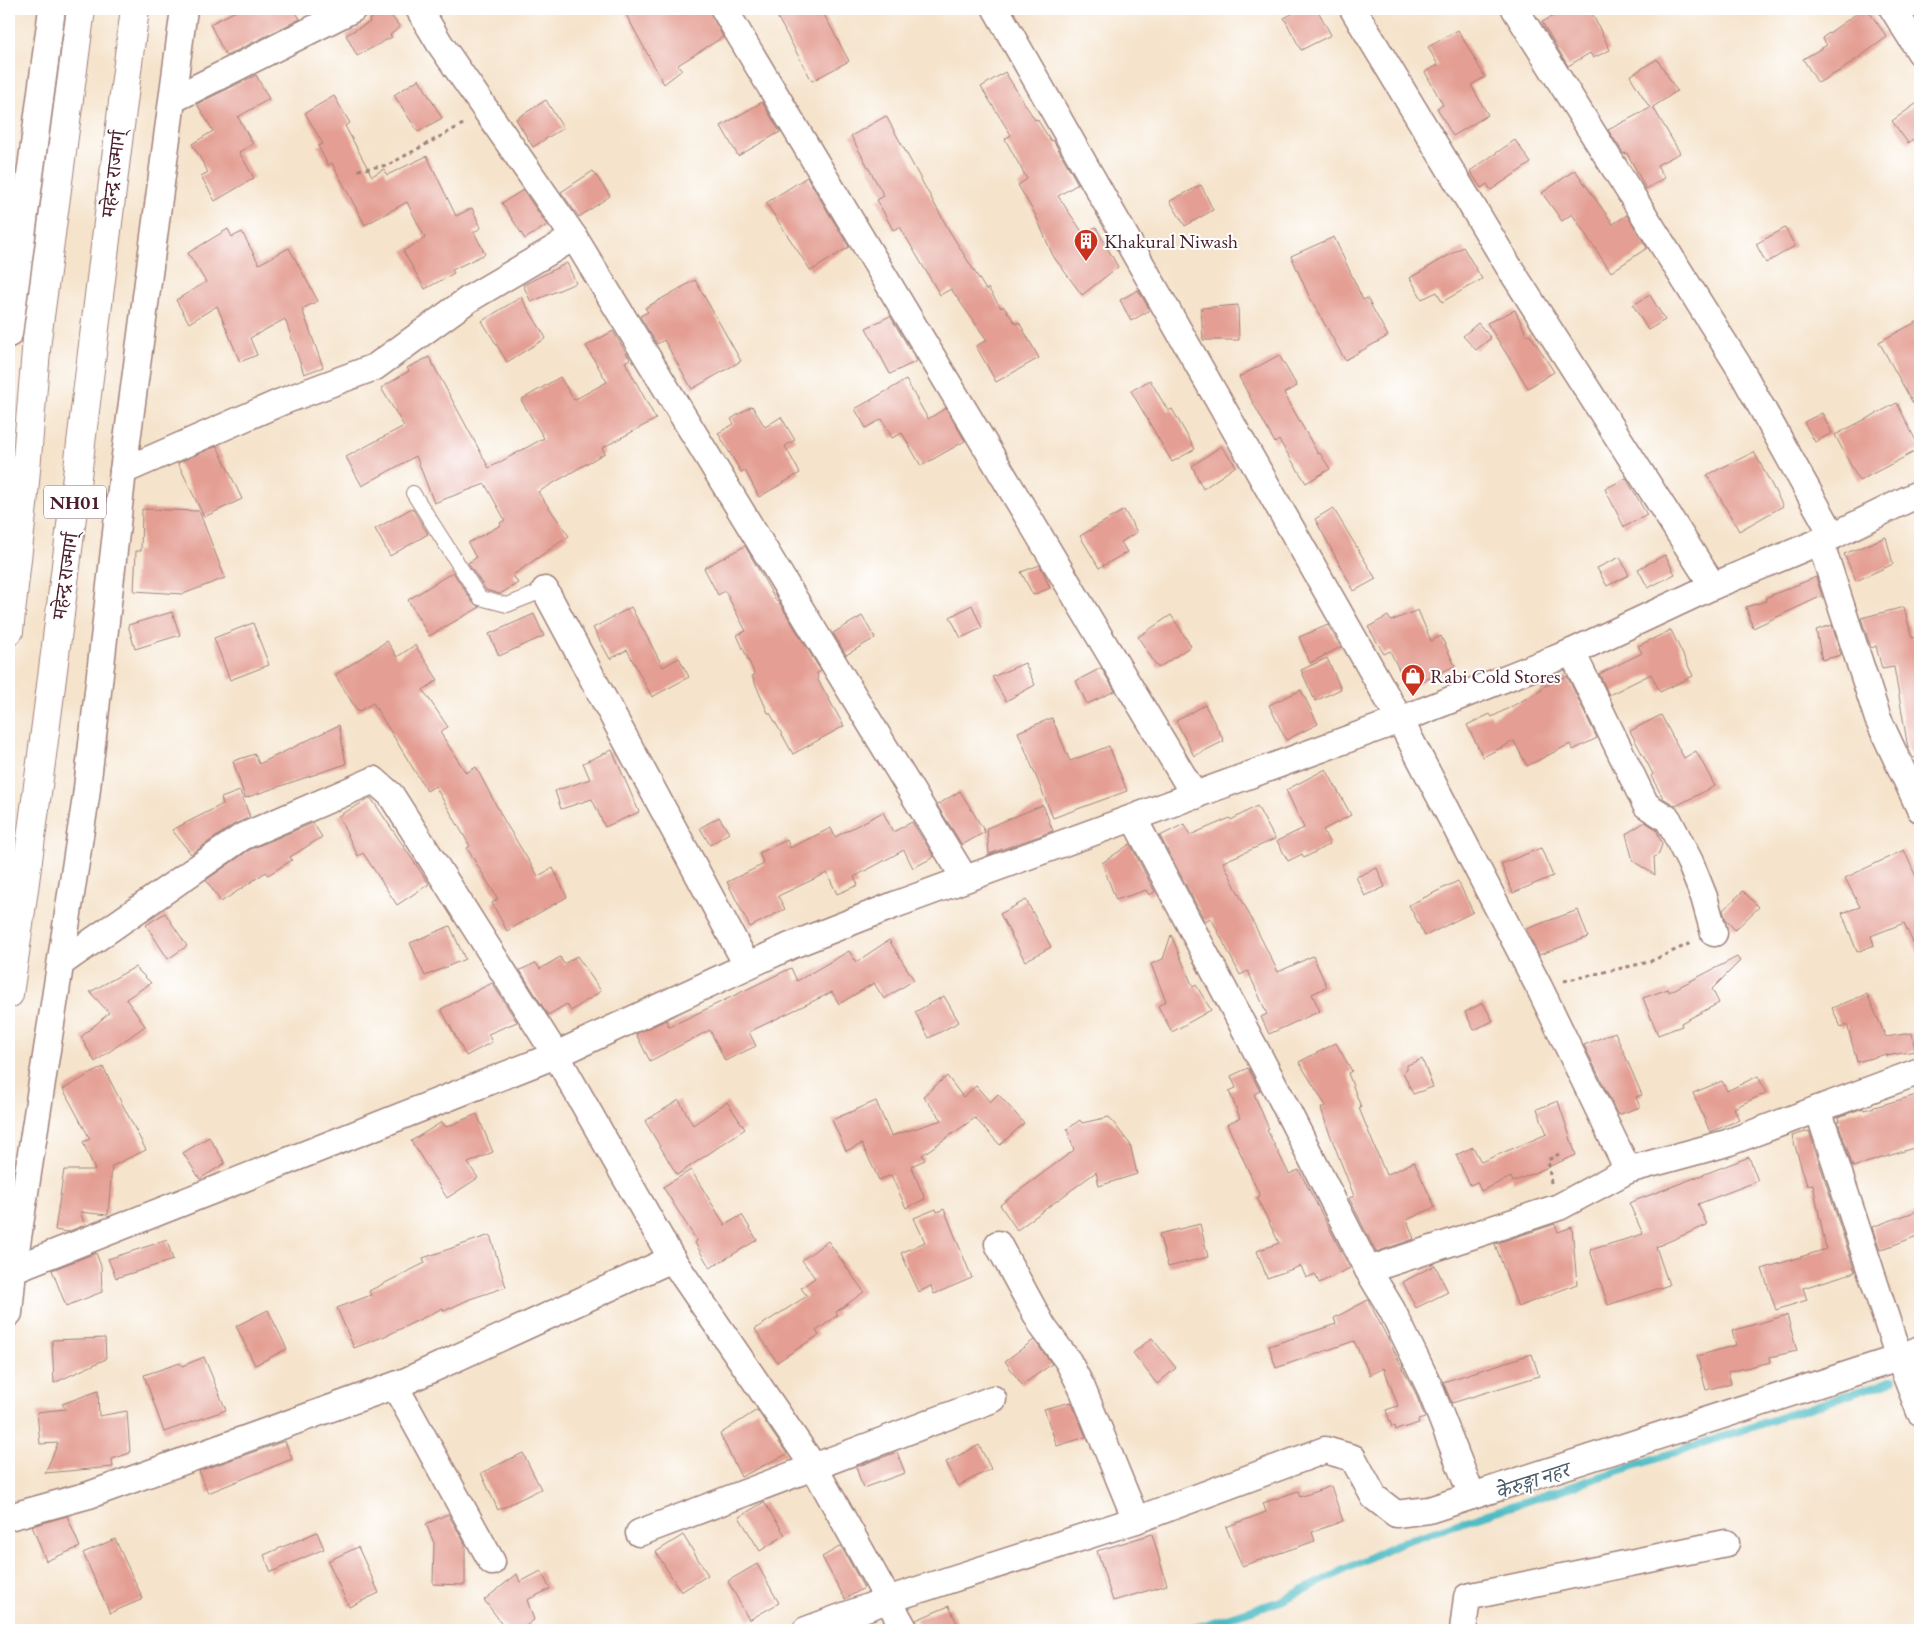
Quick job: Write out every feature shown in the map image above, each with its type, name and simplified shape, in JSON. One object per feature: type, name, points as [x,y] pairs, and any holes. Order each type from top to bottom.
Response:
[{"type":"highway","name":"NH01","points":[[9,631],[23,505],[37,339],[81,9]]},
{"type":"highway","name":"महेन्द्र राज्मार्ग्","points":[[9,994],[75,505],[92,340],[134,9]]},
{"type":"street","points":[[9,334],[52,9]]},
{"type":"street","points":[[9,1313],[11,1271],[86,797],[123,471],[174,99],[184,9]]},
{"type":"street","points":[[174,99],[353,9]]},
{"type":"street","points":[[419,9],[440,44],[574,238],[965,879]]},
{"type":"street","points":[[724,9],[1195,796]]},
{"type":"street","points":[[996,9],[1400,720],[1538,987],[1628,1170]]},
{"type":"street","points":[[1353,9],[1509,267],[1713,586]]},
{"type":"street","points":[[1515,9],[1738,365],[1826,538],[1878,719],[1920,809]]},
{"type":"street","points":[[1894,9],[1920,52]]},
{"type":"street","points":[[123,471],[281,402],[376,367],[470,299],[574,238]]},
{"type":"street","points":[[11,1271],[556,1055],[790,946],[965,879],[1134,819],[1400,720],[1572,652],[1713,586],[1826,538],[1920,492]]},
{"type":"street","points":[[545,590],[747,965]]},
{"type":"street","points":[[1572,652],[1646,804],[1668,819],[1690,862],[1704,897],[1714,933]]},
{"type":"street","points":[[61,963],[242,837],[374,780],[391,795],[556,1055],[672,1259],[814,1467],[890,1599],[905,1630]]},
{"type":"street","points":[[1134,819],[1279,1094],[1368,1270],[1392,1310],[1429,1386],[1472,1496]]},
{"type":"street","points":[[1368,1270],[1559,1207],[1628,1170],[1727,1143],[1920,1071]]},
{"type":"street","points":[[1818,1109],[1910,1354],[1920,1412]]},
{"type":"street","points":[[998,1244],[1043,1327],[1068,1361],[1082,1388],[1136,1520]]},
{"type":"street","points":[[9,1517],[89,1495],[395,1386],[672,1259]]},
{"type":"street","points":[[806,1630],[890,1599],[1136,1520],[1325,1450],[1353,1458],[1374,1497],[1396,1514],[1429,1510],[1910,1354]]},
{"type":"street","points":[[395,1386],[492,1562]]},
{"type":"street","points":[[639,1534],[993,1399]]},
{"type":"street","points":[[1463,1630],[1467,1597],[1726,1543]]},
{"type":"lane","points":[[413,493],[480,598],[507,605],[545,590]]},
{"type":"path","points":[[358,170],[388,165],[487,110]]},
{"type":"path","points":[[1538,987],[1649,962],[1714,933]]},
{"type":"path","points":[[1559,1154],[1548,1160],[1548,1176],[1559,1207]]},
{"type":"building","points":[[240,9],[294,9],[300,19],[226,56],[210,24]]},
{"type":"building","points":[[383,9],[386,9],[400,27],[390,35],[392,37],[357,56],[346,35],[370,22],[369,20]]},
{"type":"building","points":[[623,9],[709,9],[723,37],[678,65],[682,70],[664,84]]},
{"type":"building","points":[[773,9],[821,9],[849,61],[812,81]]},
{"type":"building","points":[[1302,9],[1317,9],[1331,35],[1301,50],[1284,18]]},
{"type":"building","points":[[1567,9],[1590,9],[1610,50],[1593,58],[1590,53],[1568,66],[1542,22]]},
{"type":"building","points":[[1863,9],[1867,9],[1887,37],[1843,69],[1818,83],[1803,59],[1827,45],[1822,38]]},
{"type":"building","points":[[1458,30],[1485,77],[1471,85],[1488,115],[1453,136],[1437,108],[1443,105],[1425,72],[1438,65],[1428,47]]},
{"type":"building","points":[[1657,59],[1677,91],[1653,107],[1680,153],[1657,165],[1665,178],[1646,189],[1627,153],[1624,154],[1608,130],[1650,108],[1630,76]]},
{"type":"building","points":[[1005,72],[1035,120],[1037,119],[1051,141],[1053,140],[1078,184],[1058,196],[1083,233],[1096,227],[1118,267],[1082,295],[1053,256],[1035,214],[1018,185],[1027,179],[1005,139],[1011,135],[981,87]]},
{"type":"building","points":[[256,75],[269,99],[238,117],[253,144],[239,152],[254,178],[215,201],[201,176],[208,172],[192,144],[213,131],[197,104]]},
{"type":"building","points":[[419,79],[442,118],[418,132],[394,95]]},
{"type":"building","points":[[334,96],[350,123],[345,126],[372,176],[384,169],[387,175],[427,156],[456,216],[472,208],[481,228],[474,232],[485,254],[452,270],[454,273],[425,289],[403,251],[425,238],[407,202],[365,225],[332,163],[328,165],[318,146],[323,144],[305,113]]},
{"type":"building","points":[[546,100],[563,128],[533,147],[516,119]]},
{"type":"building","points":[[1920,101],[1920,134],[1908,143],[1892,121]]},
{"type":"building","points":[[762,102],[780,132],[738,156],[721,126]]},
{"type":"building","points":[[886,116],[950,232],[986,290],[988,288],[1001,308],[1003,306],[1016,324],[1019,322],[1039,358],[996,382],[976,346],[987,340],[951,289],[940,295],[900,227],[893,230],[877,200],[884,196],[851,136]]},
{"type":"building","points":[[1515,140],[1531,163],[1491,190],[1487,184],[1481,188],[1470,171]]},
{"type":"building","points":[[1575,170],[1613,224],[1627,215],[1647,248],[1611,272],[1572,214],[1562,221],[1542,193]]},
{"type":"building","points":[[593,171],[610,196],[579,217],[561,192]]},
{"type":"building","points":[[807,177],[849,247],[811,271],[766,203]]},
{"type":"building","points":[[1201,185],[1213,210],[1185,226],[1170,201]]},
{"type":"building","points":[[523,190],[547,225],[525,239],[502,203]]},
{"type":"building","points":[[1785,228],[1795,246],[1766,263],[1756,244]]},
{"type":"building","points":[[228,229],[232,237],[242,232],[259,264],[289,248],[318,301],[302,309],[323,367],[304,374],[285,319],[250,338],[257,355],[240,362],[217,306],[189,323],[176,300],[206,282],[188,253]]},
{"type":"building","points":[[1334,237],[1363,300],[1367,298],[1388,336],[1345,360],[1309,296],[1291,256]]},
{"type":"building","points":[[1463,247],[1482,279],[1442,302],[1437,292],[1422,299],[1410,278]]},
{"type":"building","points":[[567,263],[576,283],[531,302],[523,285]]},
{"type":"building","points":[[695,280],[741,361],[692,389],[664,340],[657,344],[640,316],[648,312],[645,308]]},
{"type":"building","points":[[1138,290],[1150,310],[1131,321],[1120,300]]},
{"type":"building","points":[[1650,295],[1665,320],[1648,330],[1633,305]]},
{"type":"building","points":[[521,297],[546,338],[507,362],[482,321]]},
{"type":"building","points":[[1238,305],[1239,340],[1203,340],[1201,308]]},
{"type":"building","points":[[1515,310],[1527,336],[1529,334],[1554,372],[1528,388],[1487,323]]},
{"type":"building","points":[[890,316],[917,361],[890,374],[866,328]]},
{"type":"building","points":[[1920,320],[1920,416],[1879,342]]},
{"type":"building","points":[[1478,323],[1491,338],[1476,350],[1463,336]]},
{"type":"building","points":[[613,331],[630,359],[625,362],[656,419],[602,448],[605,453],[538,492],[569,536],[513,575],[518,583],[500,594],[486,590],[468,563],[476,558],[468,543],[501,525],[500,523],[505,520],[485,484],[434,503],[416,456],[362,486],[346,457],[404,426],[381,388],[409,371],[407,368],[429,357],[489,468],[544,438],[521,400],[560,377],[574,400],[607,382],[586,346]]},
{"type":"building","points":[[1279,355],[1297,386],[1284,393],[1318,454],[1320,453],[1330,469],[1306,483],[1279,440],[1275,443],[1239,377]]},
{"type":"building","points":[[906,380],[928,419],[946,408],[965,441],[921,466],[902,433],[892,438],[882,419],[866,428],[855,409]]},
{"type":"building","points":[[1150,380],[1168,411],[1172,409],[1195,449],[1172,462],[1131,391]]},
{"type":"building","points":[[1897,403],[1920,449],[1859,481],[1835,435]]},
{"type":"building","points":[[752,406],[765,427],[781,417],[795,440],[785,446],[800,473],[759,497],[745,470],[741,472],[718,433],[734,424],[731,419]]},
{"type":"building","points":[[1822,413],[1832,433],[1815,442],[1804,422]]},
{"type":"building","points":[[217,446],[242,499],[204,517],[178,463]]},
{"type":"building","points":[[1221,446],[1236,466],[1203,489],[1192,466]]},
{"type":"building","points":[[1754,452],[1783,506],[1739,531],[1707,475]]},
{"type":"building","points":[[1626,478],[1647,515],[1624,527],[1605,489]]},
{"type":"building","points":[[412,508],[428,534],[390,556],[375,529]]},
{"type":"building","points":[[1333,508],[1376,579],[1354,591],[1315,519]]},
{"type":"building","points":[[142,509],[199,511],[225,578],[183,594],[134,591],[136,551],[141,551]]},
{"type":"building","points":[[1124,510],[1137,532],[1121,542],[1127,552],[1099,568],[1080,536]]},
{"type":"building","points":[[1886,537],[1893,564],[1856,581],[1844,554]]},
{"type":"building","points":[[745,546],[777,602],[821,671],[817,673],[818,680],[844,726],[793,754],[770,713],[768,713],[752,676],[755,675],[737,635],[746,631],[725,591],[718,595],[704,568]]},
{"type":"building","points":[[1665,555],[1675,574],[1648,588],[1638,569]]},
{"type":"building","points":[[1620,557],[1629,575],[1607,586],[1597,568]]},
{"type":"building","points":[[1040,565],[1050,588],[1033,595],[1021,572]]},
{"type":"building","points":[[453,572],[473,603],[480,607],[429,636],[408,600]]},
{"type":"building","points":[[1816,577],[1822,596],[1753,628],[1746,607],[1766,601],[1765,598]]},
{"type":"building","points":[[972,605],[982,628],[961,638],[950,617]]},
{"type":"building","points":[[631,607],[663,667],[679,658],[689,677],[652,697],[627,650],[610,659],[593,628]]},
{"type":"building","points":[[1904,607],[1912,638],[1920,636],[1920,757],[1913,758],[1908,748],[1894,667],[1882,669],[1876,646],[1871,648],[1861,618]]},
{"type":"building","points":[[1418,610],[1431,641],[1441,636],[1455,666],[1408,688],[1390,651],[1384,654],[1368,627],[1388,616],[1391,621]]},
{"type":"building","points":[[172,612],[180,635],[135,649],[128,625]]},
{"type":"building","points":[[534,614],[544,636],[499,656],[489,634]]},
{"type":"building","points":[[1171,615],[1191,646],[1158,668],[1138,637]]},
{"type":"building","points":[[862,616],[875,638],[846,655],[833,633]]},
{"type":"building","points":[[253,623],[269,665],[230,680],[214,638]]},
{"type":"building","points":[[1328,625],[1341,647],[1310,663],[1299,637]]},
{"type":"building","points":[[1832,625],[1841,655],[1822,660],[1816,630]]},
{"type":"building","points":[[1671,630],[1693,676],[1660,692],[1651,674],[1609,695],[1599,674],[1642,653],[1638,646]]},
{"type":"building","points":[[387,641],[397,657],[415,645],[438,680],[423,690],[448,727],[440,732],[466,773],[476,767],[505,822],[538,876],[553,868],[567,897],[507,931],[492,903],[498,899],[467,848],[470,846],[435,786],[427,791],[373,703],[358,712],[335,675]]},
{"type":"building","points":[[1327,658],[1341,689],[1315,701],[1301,670]]},
{"type":"building","points":[[1025,663],[1035,685],[1006,701],[992,677]]},
{"type":"building","points":[[1101,668],[1115,691],[1087,704],[1076,681]]},
{"type":"building","points":[[1567,676],[1597,738],[1573,750],[1570,744],[1527,766],[1514,741],[1483,757],[1467,725],[1490,714],[1492,717],[1542,690],[1541,688]]},
{"type":"building","points":[[1301,690],[1318,724],[1286,740],[1269,705]]},
{"type":"building","points":[[1205,705],[1224,741],[1194,756],[1176,721]]},
{"type":"building","points":[[1661,715],[1684,758],[1696,751],[1715,786],[1676,806],[1663,798],[1651,776],[1653,774],[1630,731]]},
{"type":"building","points":[[1052,718],[1070,761],[1109,746],[1127,791],[1053,818],[1018,732]]},
{"type":"building","points":[[339,725],[346,764],[245,798],[233,761],[255,754],[259,764]]},
{"type":"building","points":[[612,750],[639,812],[605,827],[592,799],[561,809],[555,791],[590,779],[583,763]]},
{"type":"building","points":[[1326,769],[1351,815],[1323,830],[1330,844],[1304,858],[1302,854],[1288,861],[1277,841],[1304,828],[1286,790]]},
{"type":"building","points":[[240,791],[250,817],[233,825],[191,854],[172,830],[223,804],[221,798]]},
{"type":"building","points":[[960,791],[985,832],[962,845],[937,805]]},
{"type":"building","points":[[371,798],[429,884],[397,905],[363,853],[358,856],[338,816]]},
{"type":"building","points":[[1043,805],[1053,831],[989,854],[987,828]]},
{"type":"building","points":[[1257,806],[1275,839],[1223,862],[1278,972],[1313,956],[1327,987],[1312,994],[1320,1011],[1269,1034],[1261,1017],[1267,1014],[1248,971],[1240,975],[1211,918],[1205,921],[1160,836],[1184,824],[1190,835],[1230,818],[1231,820]]},
{"type":"building","points":[[883,812],[893,832],[912,822],[934,857],[913,868],[904,850],[854,877],[858,885],[837,894],[827,873],[778,896],[785,909],[750,927],[727,882],[764,864],[759,853],[787,840],[790,848],[831,828],[835,837]]},
{"type":"building","points":[[719,817],[729,833],[710,845],[700,828]]},
{"type":"building","points":[[1645,822],[1656,829],[1662,844],[1659,854],[1654,857],[1655,875],[1633,861],[1626,834]]},
{"type":"building","points":[[313,823],[322,837],[290,857],[292,860],[268,875],[266,872],[221,902],[206,880],[249,850]]},
{"type":"building","points":[[1130,844],[1155,892],[1149,895],[1146,890],[1116,900],[1102,863]]},
{"type":"building","points":[[1541,848],[1553,876],[1513,893],[1501,864]]},
{"type":"building","points":[[1904,850],[1920,886],[1920,958],[1904,923],[1871,936],[1874,945],[1857,952],[1842,913],[1860,907],[1845,878]]},
{"type":"building","points":[[1377,868],[1385,887],[1365,896],[1356,877]]},
{"type":"building","points":[[1458,881],[1473,912],[1425,936],[1409,905]]},
{"type":"building","points":[[1743,891],[1759,907],[1735,930],[1726,920],[1723,910]]},
{"type":"building","points":[[1026,900],[1051,947],[1025,961],[1000,914]]},
{"type":"building","points":[[1578,910],[1588,937],[1539,955],[1526,929]]},
{"type":"building","points":[[165,913],[187,946],[168,959],[146,925]]},
{"type":"building","points":[[450,926],[465,959],[425,976],[410,943]]},
{"type":"building","points":[[1171,935],[1193,987],[1196,985],[1211,1010],[1172,1032],[1158,1006],[1166,1001],[1151,964],[1163,959]]},
{"type":"building","points":[[889,940],[914,980],[884,999],[874,983],[839,1004],[832,992],[749,1032],[756,1046],[725,1061],[710,1030],[650,1061],[636,1034],[666,1020],[669,1027],[791,968],[797,981],[849,951],[856,962]]},
{"type":"building","points":[[577,956],[601,991],[571,1011],[567,1004],[548,1015],[520,970],[536,963],[540,969],[560,957],[564,964]]},
{"type":"building","points":[[1737,957],[1740,961],[1712,989],[1719,1003],[1681,1023],[1682,1026],[1658,1035],[1643,998],[1668,989],[1669,992]]},
{"type":"building","points":[[135,967],[151,983],[126,999],[145,1026],[95,1062],[81,1037],[109,1013],[90,992]]},
{"type":"building","points":[[492,983],[517,1022],[488,1034],[492,1042],[466,1056],[441,1009]]},
{"type":"building","points":[[1867,994],[1886,1037],[1912,1033],[1915,1051],[1886,1056],[1886,1054],[1857,1062],[1847,1024],[1841,1027],[1832,1008]]},
{"type":"building","points":[[944,996],[959,1022],[929,1038],[915,1012]]},
{"type":"building","points":[[1483,1003],[1493,1021],[1474,1030],[1465,1012]]},
{"type":"building","points":[[1615,1032],[1642,1095],[1636,1097],[1640,1107],[1618,1115],[1584,1045]]},
{"type":"building","points":[[1336,1043],[1352,1071],[1348,1073],[1361,1107],[1359,1108],[1386,1175],[1414,1162],[1435,1207],[1407,1220],[1414,1239],[1376,1252],[1349,1198],[1354,1196],[1321,1108],[1326,1106],[1299,1062]]},
{"type":"building","points":[[1422,1059],[1433,1087],[1413,1094],[1403,1072],[1407,1069],[1407,1065]]},
{"type":"building","points":[[103,1067],[146,1150],[112,1166],[108,1215],[80,1212],[85,1225],[67,1232],[55,1230],[64,1170],[95,1170],[83,1142],[90,1139],[63,1089]]},
{"type":"building","points":[[1248,1068],[1260,1091],[1254,1094],[1269,1129],[1267,1130],[1289,1174],[1299,1170],[1350,1268],[1319,1283],[1315,1274],[1306,1278],[1301,1266],[1267,1278],[1257,1251],[1279,1243],[1257,1198],[1260,1196],[1227,1124],[1240,1118],[1229,1091],[1236,1088],[1231,1076]]},
{"type":"building","points":[[947,1076],[963,1097],[976,1086],[990,1102],[998,1094],[1024,1123],[1000,1145],[975,1118],[922,1155],[925,1160],[911,1166],[925,1199],[906,1208],[891,1175],[879,1180],[862,1144],[846,1151],[832,1120],[876,1101],[891,1136],[942,1120],[923,1096]]},
{"type":"building","points":[[1758,1076],[1766,1093],[1734,1108],[1739,1120],[1710,1132],[1693,1093],[1722,1081],[1727,1091]]},
{"type":"building","points":[[1920,1094],[1920,1146],[1853,1167],[1838,1122],[1840,1121],[1839,1117],[1863,1108],[1864,1110]]},
{"type":"building","points":[[679,1100],[693,1125],[727,1102],[745,1129],[677,1175],[645,1121]]},
{"type":"building","points":[[1558,1101],[1576,1155],[1513,1182],[1511,1177],[1481,1191],[1477,1182],[1470,1185],[1456,1155],[1473,1147],[1481,1162],[1547,1134],[1537,1109]]},
{"type":"building","points":[[477,1114],[493,1152],[468,1163],[478,1178],[447,1198],[411,1141],[442,1122],[446,1127]]},
{"type":"building","points":[[1109,1117],[1130,1144],[1137,1174],[1099,1186],[1096,1172],[1017,1230],[1000,1205],[1074,1150],[1067,1129],[1080,1120],[1082,1123]]},
{"type":"building","points":[[1809,1131],[1855,1272],[1803,1288],[1807,1300],[1776,1310],[1762,1269],[1826,1249],[1813,1184],[1807,1185],[1792,1136]]},
{"type":"building","points":[[209,1137],[225,1163],[200,1179],[183,1153]]},
{"type":"building","points":[[1749,1157],[1758,1181],[1698,1204],[1707,1225],[1656,1247],[1669,1285],[1608,1305],[1590,1250],[1643,1234],[1629,1203]]},
{"type":"building","points":[[691,1170],[725,1225],[742,1215],[757,1240],[710,1268],[695,1243],[697,1241],[663,1187]]},
{"type":"building","points":[[936,1209],[937,1212],[944,1209],[972,1278],[934,1294],[931,1286],[919,1292],[901,1253],[925,1242],[914,1218]]},
{"type":"building","points":[[1920,1210],[1920,1235],[1880,1250],[1872,1227]]},
{"type":"building","points":[[1200,1224],[1208,1257],[1168,1267],[1159,1234]]},
{"type":"building","points":[[1555,1224],[1558,1232],[1572,1227],[1577,1284],[1518,1307],[1495,1244]]},
{"type":"building","points":[[490,1235],[506,1287],[470,1299],[444,1311],[443,1308],[390,1334],[354,1348],[337,1308],[371,1295],[369,1291],[425,1263],[423,1258]]},
{"type":"building","points":[[167,1240],[173,1260],[116,1278],[108,1259]]},
{"type":"building","points":[[828,1241],[864,1292],[836,1312],[838,1315],[816,1331],[819,1335],[777,1362],[755,1329],[807,1296],[801,1288],[815,1278],[802,1260]]},
{"type":"building","points":[[96,1253],[101,1266],[102,1292],[66,1306],[52,1270]]},
{"type":"building","points":[[1435,1265],[1448,1292],[1416,1308],[1403,1282]]},
{"type":"building","points":[[1368,1300],[1415,1392],[1425,1418],[1418,1420],[1419,1423],[1396,1430],[1395,1426],[1392,1427],[1386,1410],[1398,1406],[1384,1368],[1370,1375],[1354,1341],[1276,1368],[1269,1346],[1336,1324],[1334,1318]]},
{"type":"building","points":[[268,1310],[287,1349],[255,1365],[236,1326]]},
{"type":"building","points":[[1787,1315],[1797,1351],[1770,1357],[1771,1362],[1728,1372],[1731,1383],[1706,1390],[1697,1356],[1736,1345],[1732,1331]]},
{"type":"building","points":[[105,1338],[106,1359],[54,1383],[52,1340]]},
{"type":"building","points":[[1152,1338],[1176,1368],[1157,1384],[1133,1353]]},
{"type":"building","points":[[1034,1340],[1052,1364],[1022,1385],[1005,1361]]},
{"type":"building","points":[[1532,1354],[1539,1376],[1452,1403],[1443,1382]]},
{"type":"building","points":[[204,1357],[226,1410],[164,1432],[144,1375],[180,1363],[182,1366]]},
{"type":"building","points":[[98,1391],[99,1416],[127,1411],[130,1453],[112,1459],[113,1467],[45,1473],[58,1443],[40,1444],[37,1412],[66,1409],[62,1404]]},
{"type":"building","points":[[1071,1402],[1086,1437],[1057,1446],[1044,1409]]},
{"type":"building","points":[[757,1410],[787,1454],[741,1477],[720,1434]]},
{"type":"building","points":[[285,1441],[292,1459],[208,1493],[199,1471]]},
{"type":"building","points":[[979,1445],[991,1469],[958,1486],[946,1462]]},
{"type":"building","points":[[897,1452],[905,1473],[863,1488],[856,1467]]},
{"type":"building","points":[[523,1453],[541,1489],[498,1510],[481,1473]]},
{"type":"building","points":[[1331,1486],[1343,1521],[1312,1532],[1315,1541],[1242,1566],[1226,1527],[1266,1512],[1263,1503],[1298,1491],[1300,1497]]},
{"type":"building","points":[[764,1502],[785,1535],[760,1551],[739,1517]]},
{"type":"building","points":[[448,1514],[465,1544],[465,1585],[433,1584],[434,1543],[426,1524]]},
{"type":"building","points":[[67,1516],[80,1547],[46,1561],[32,1526]]},
{"type":"building","points":[[317,1532],[324,1549],[271,1572],[264,1555]]},
{"type":"building","points":[[1152,1534],[1167,1585],[1113,1601],[1097,1551]]},
{"type":"building","points":[[683,1535],[708,1575],[681,1592],[656,1552]]},
{"type":"building","points":[[115,1539],[143,1599],[110,1613],[83,1553]]},
{"type":"building","points":[[841,1546],[864,1588],[845,1599],[822,1557]]},
{"type":"building","points":[[358,1547],[379,1593],[349,1607],[328,1561]]},
{"type":"building","points":[[757,1564],[779,1603],[749,1620],[728,1581]]},
{"type":"building","points":[[541,1571],[550,1589],[527,1600],[534,1620],[520,1630],[507,1630],[484,1600],[517,1574],[520,1582]]},
{"type":"building","points":[[949,1606],[960,1630],[920,1630],[916,1620]]},
{"type":"waterway","name":"केेरुङ्गा नहर","points":[[1188,1630],[1281,1601],[1397,1544],[1894,1380]]},
{"type":"place","name":"Khakural Niwash","points":[[1086,262]]},
{"type":"place","name":"Rabi Cold Stores","points":[[1413,697]]}]
